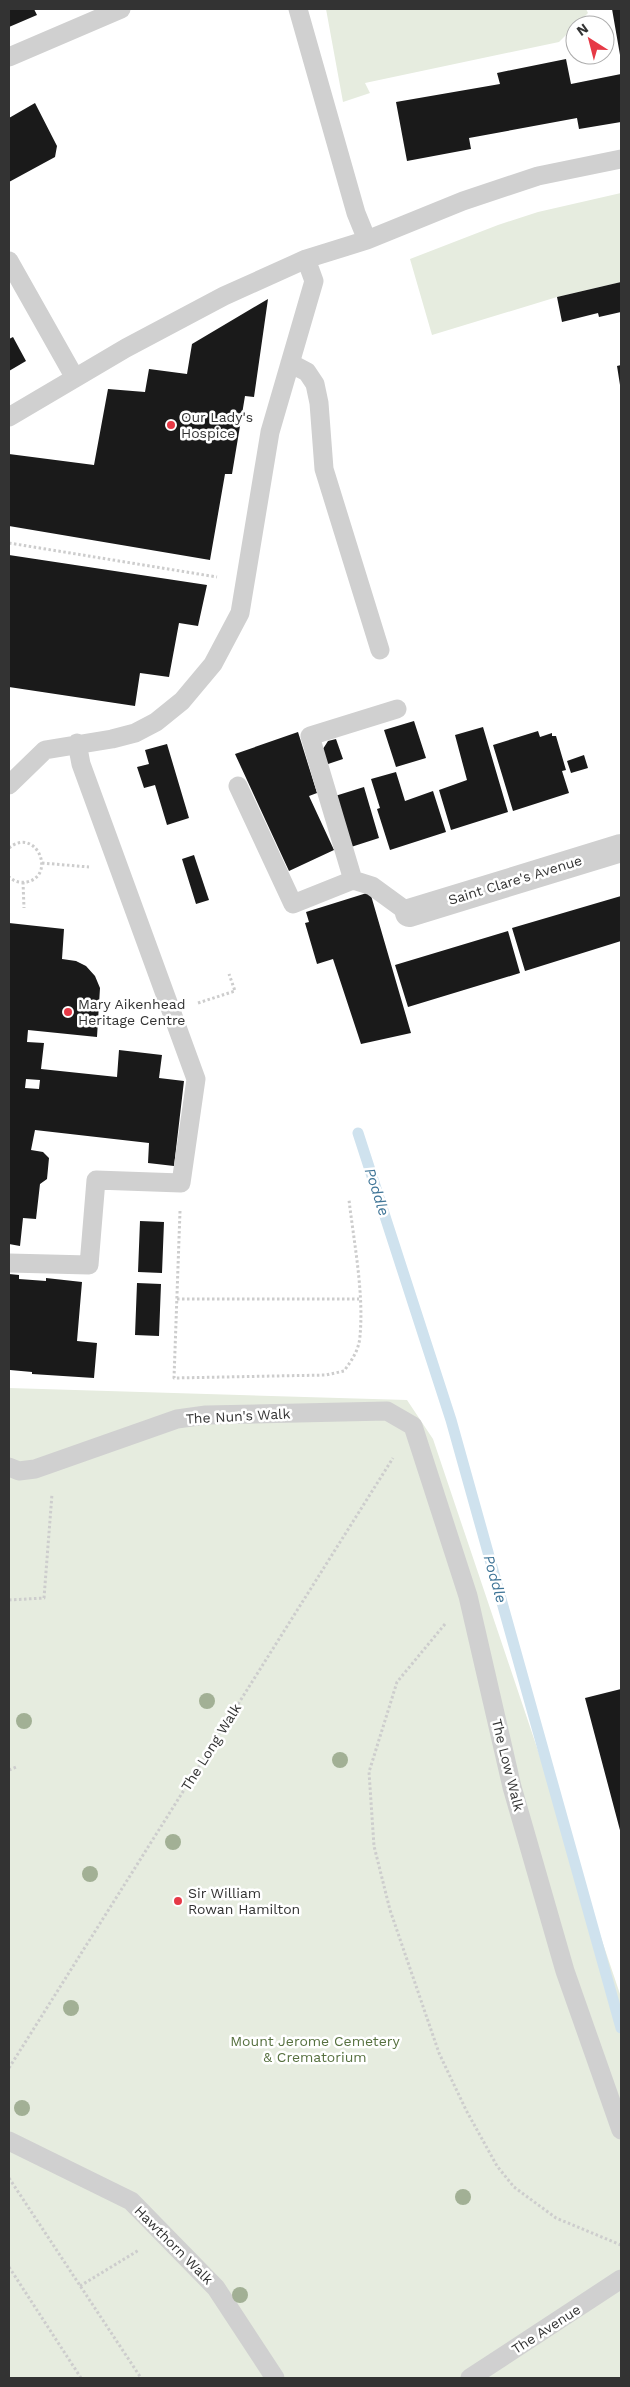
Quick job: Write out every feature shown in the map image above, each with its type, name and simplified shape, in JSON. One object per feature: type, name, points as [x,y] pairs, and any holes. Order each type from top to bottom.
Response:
[{"type":"street","name":"Saint Clare's Avenue","points":[[408,913],[621,848]]},
{"type":"lane","points":[[9,57],[121,9]]},
{"type":"lane","points":[[298,9],[356,214],[366,240]]},
{"type":"lane","points":[[9,418],[126,348],[216,300],[306,259],[366,240],[463,201],[538,176],[621,159]]},
{"type":"lane","points":[[9,785],[45,750],[127,735],[156,722],[182,701],[212,664],[240,613],[270,432],[314,281],[306,259]]},
{"type":"lane","points":[[9,261],[76,378]]},
{"type":"lane","points":[[290,363],[307,372],[315,384],[319,403],[324,469],[380,650]]},
{"type":"lane","points":[[353,880],[310,736],[397,709]]},
{"type":"lane","points":[[9,1264],[89,1265],[96,1180],[181,1183],[196,1079],[81,764],[76,743]]},
{"type":"lane","points":[[238,786],[292,904],[353,880],[372,886],[408,913]]},
{"type":"lane","name":"The Nun's Walk","points":[[9,1467],[19,1471],[55,1462],[177,1419],[206,1415],[387,1411],[413,1426]]},
{"type":"lane","name":"The Low Walk","points":[[413,1426],[468,1596],[512,1787],[565,1971],[621,2130]]},
{"type":"lane","name":"Hawthorn Walk","points":[[9,2141],[131,2201],[216,2288],[275,2378]]},
{"type":"lane","name":"The Avenue","points":[[470,2378],[621,2279]]},
{"type":"path","points":[[9,543],[222,578]]},
{"type":"path","points":[[9,848],[17,844],[28,843],[38,850],[42,863],[40,873],[36,877],[22,882],[9,877]]},
{"type":"path","points":[[42,863],[91,867],[116,859]]},
{"type":"path","points":[[22,882],[24,908]]},
{"type":"path","points":[[171,1011],[234,991],[229,974]]},
{"type":"path","points":[[181,1183],[174,1378],[326,1375],[344,1371],[355,1355],[360,1337],[359,1299],[350,1200]]},
{"type":"path","points":[[177,1299],[359,1299]]},
{"type":"path","name":"The Long Walk","points":[[9,2068],[413,1426]]},
{"type":"path","points":[[9,1600],[44,1598],[55,1462]]},
{"type":"path","points":[[468,1596],[397,1682],[369,1772],[374,1846],[390,1910],[439,2053],[466,2110],[497,2166],[514,2187],[556,2218],[621,2245]]},
{"type":"path","points":[[9,1770],[16,1767]]},
{"type":"path","points":[[9,2178],[141,2378]]},
{"type":"path","points":[[80,2286],[163,2235]]},
{"type":"path","points":[[9,2267],[81,2378]]},
{"type":"green space","points":[[326,9],[586,9],[588,13],[586,15],[565,15],[565,36],[559,42],[365,83],[370,93],[343,102]]},
{"type":"green space","points":[[621,193],[621,282],[557,297],[432,335],[410,259],[498,225],[538,212]]},
{"type":"green space","name":"Mount Jerome Cemetery & Crematorium","points":[[9,1388],[407,1400],[433,1439],[621,1997],[621,2378],[9,2378]]},
{"type":"building","points":[[9,9],[34,9],[37,15],[9,27]]},
{"type":"building","points":[[612,9],[621,9],[621,55],[615,26],[615,15],[613,15]]},
{"type":"building","points":[[565,59],[571,84],[621,74],[621,122],[579,129],[577,118],[469,138],[471,149],[407,161],[396,102],[500,84],[497,73]]},
{"type":"building","points":[[35,103],[57,146],[55,157],[9,182],[9,118]]},
{"type":"building","points":[[621,282],[621,312],[599,317],[598,313],[562,322],[557,297]]},
{"type":"building","name":"Our Lady's Hospice","points":[[268,299],[254,397],[245,396],[232,474],[225,474],[210,560],[9,526],[9,454],[94,465],[108,389],[145,392],[149,369],[187,374],[192,344]]},
{"type":"building","points":[[13,337],[26,361],[9,371],[9,339]]},
{"type":"building","points":[[621,365],[621,385],[620,385],[617,366]]},
{"type":"building","points":[[9,555],[207,585],[198,626],[179,623],[169,677],[140,673],[135,706],[9,687]]},
{"type":"building","points":[[414,721],[426,758],[396,767],[384,730]]},
{"type":"building","points":[[483,727],[508,812],[451,830],[439,790],[467,780],[455,735]]},
{"type":"building","points":[[538,731],[540,737],[552,733],[552,736],[556,736],[566,770],[562,771],[569,793],[513,811],[493,745]]},
{"type":"building","points":[[298,732],[317,793],[309,796],[334,850],[289,871],[235,754]]},
{"type":"building","points":[[336,739],[343,759],[325,765],[321,752],[328,741]]},
{"type":"building","points":[[167,744],[189,818],[167,825],[155,785],[144,788],[137,767],[149,764],[145,750]]},
{"type":"building","points":[[584,755],[588,768],[571,773],[567,761]]},
{"type":"building","points":[[396,772],[405,801],[433,791],[446,832],[390,850],[377,809],[380,808],[371,779]]},
{"type":"building","points":[[364,787],[379,838],[351,847],[335,796]]},
{"type":"building","points":[[194,855],[209,900],[196,904],[182,859]]},
{"type":"building","points":[[370,892],[411,1033],[361,1044],[333,959],[317,964],[305,923],[309,922],[306,912]]},
{"type":"building","points":[[621,896],[621,941],[525,971],[512,928]]},
{"type":"building","points":[[9,923],[64,929],[62,959],[76,961],[86,966],[95,976],[100,988],[97,1037],[28,1030],[27,1042],[44,1043],[41,1069],[117,1077],[119,1050],[162,1055],[159,1078],[184,1081],[174,1166],[148,1163],[149,1143],[35,1130],[31,1150],[43,1152],[49,1158],[47,1179],[40,1184],[36,1219],[23,1218],[20,1246],[9,1244]],"holes":[[[26,1079],[40,1080],[39,1089],[25,1088]]]},
{"type":"building","points":[[508,931],[520,973],[408,1007],[395,965]]},
{"type":"building","points":[[140,1221],[164,1222],[162,1273],[138,1272]]},
{"type":"building","points":[[9,1274],[19,1275],[19,1279],[46,1281],[46,1278],[82,1282],[77,1341],[97,1343],[94,1378],[32,1374],[32,1372],[10,1370]]},
{"type":"building","points":[[137,1283],[161,1284],[159,1336],[135,1335]]},
{"type":"building","points":[[621,1689],[621,1834],[585,1698]]},
{"type":"waterway","name":"Poddle","points":[[358,1133],[451,1420],[621,2028]]},
{"type":"place","name":"Our Lady's Hospice","points":[[171,425]]},
{"type":"place","name":"Mary Aikenhead Heritage Centre","points":[[68,1012]]},
{"type":"place","name":"Sir William Rowan Hamilton","points":[[178,1901]]}]
